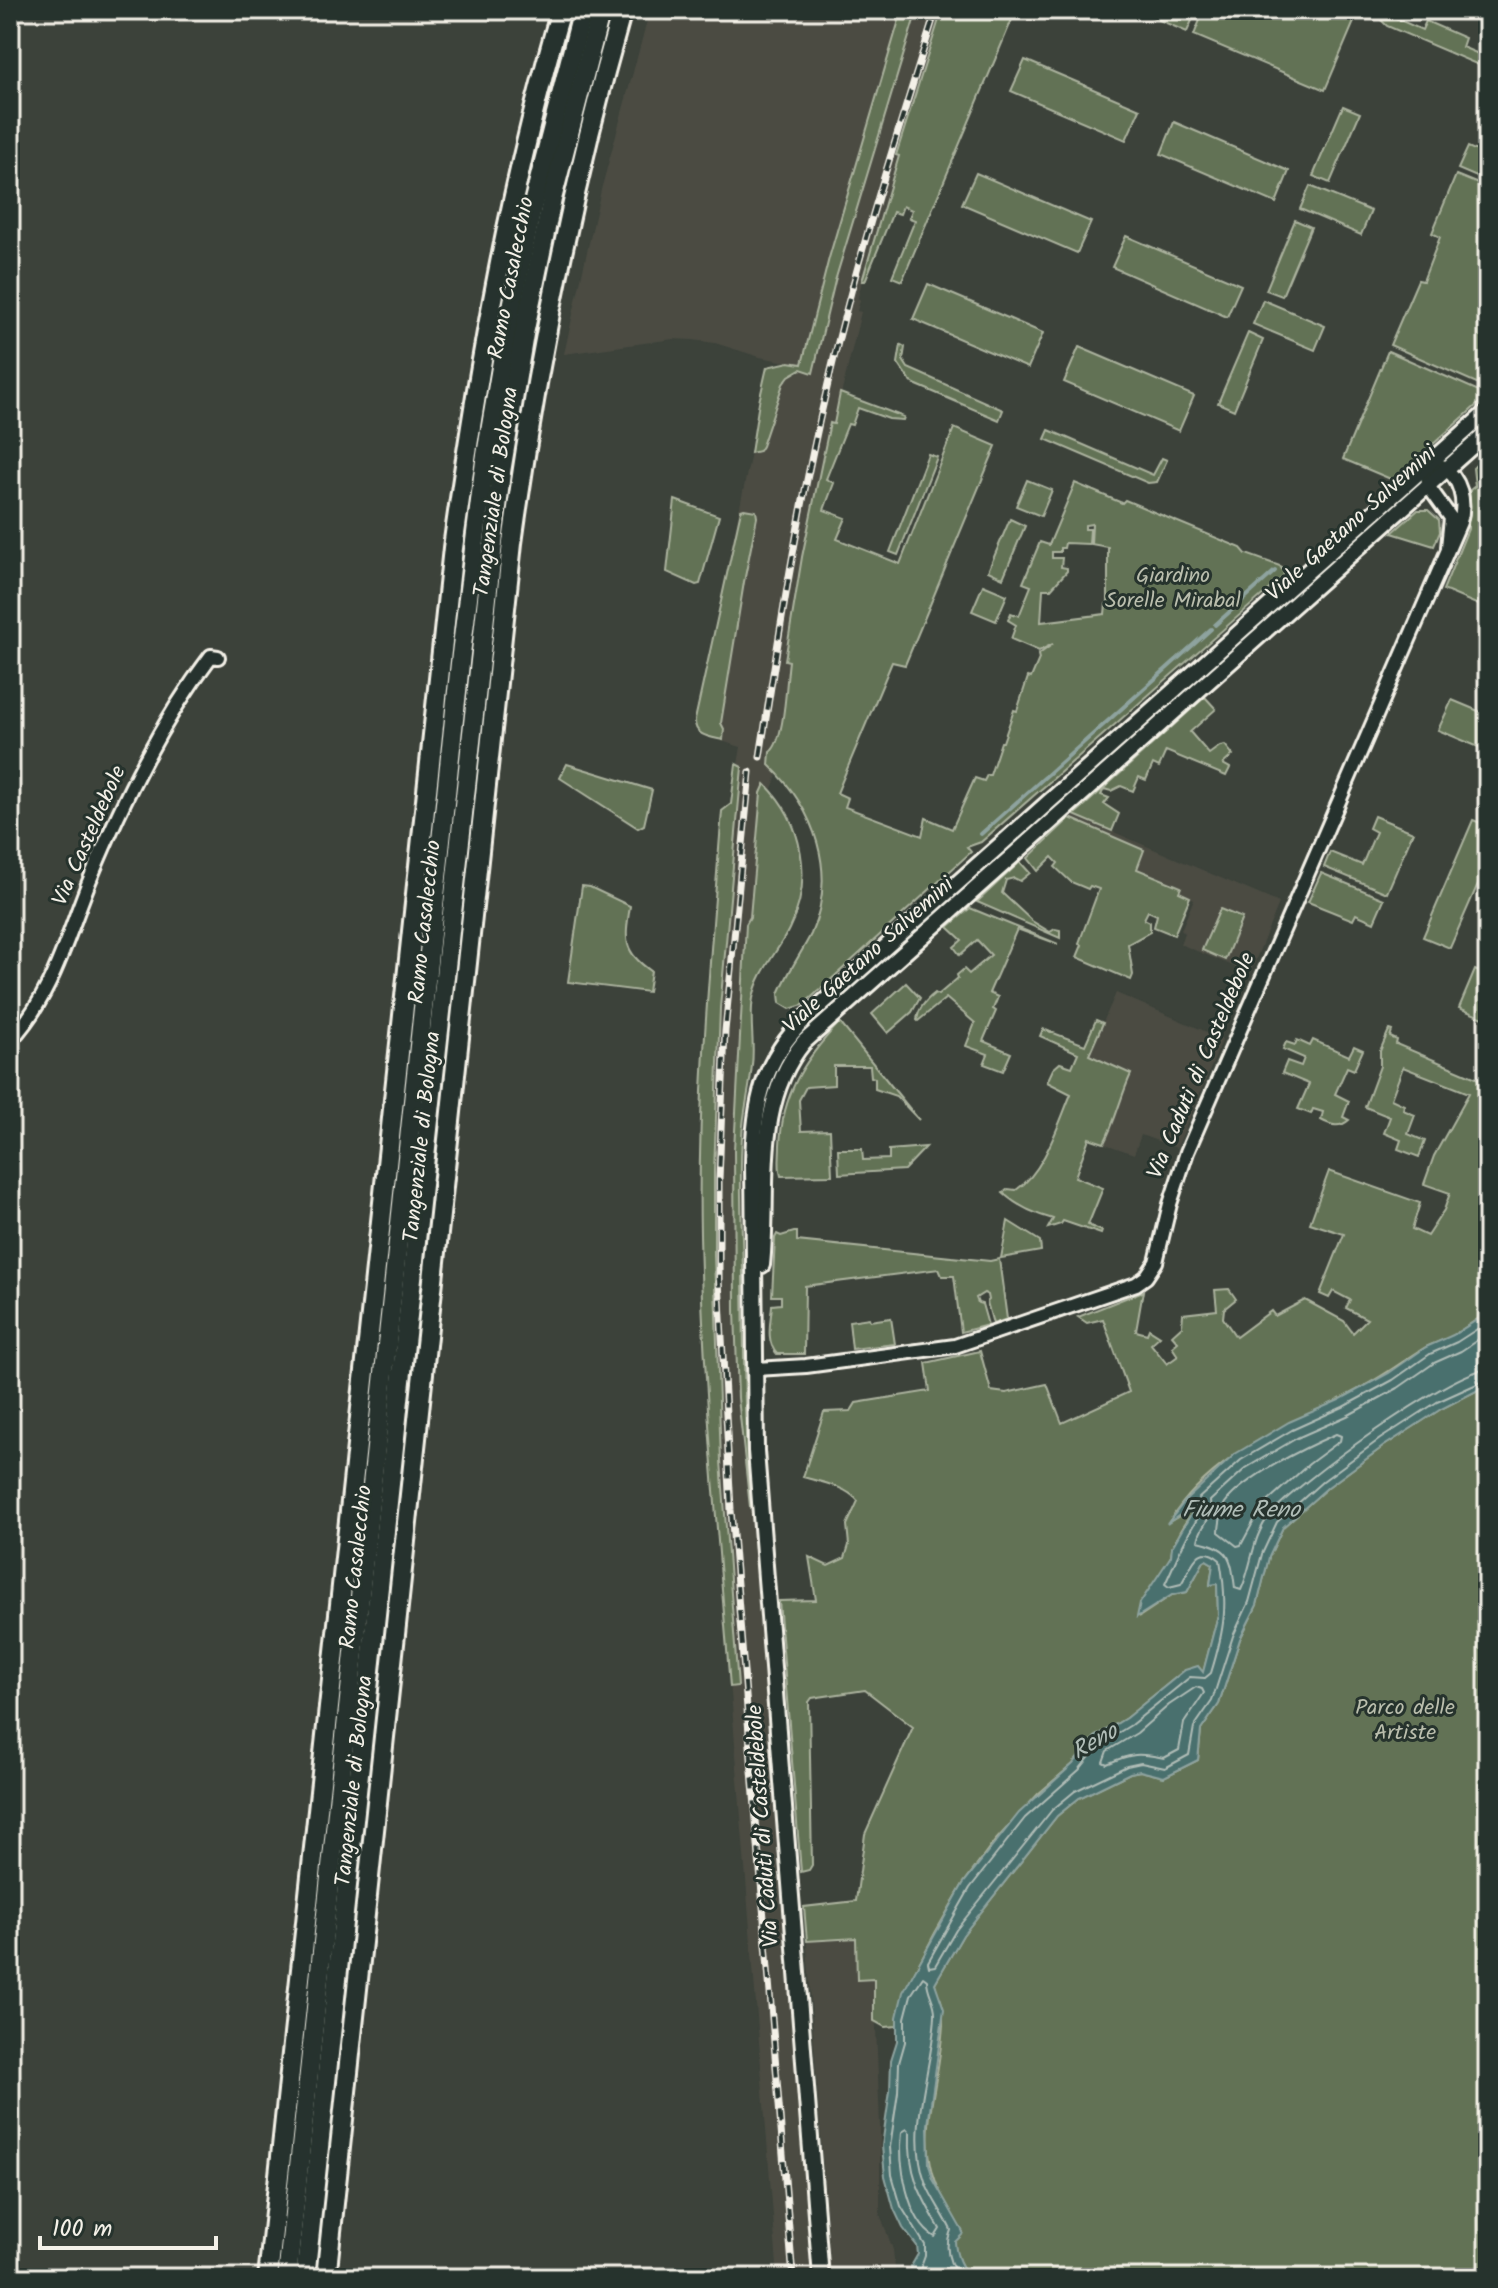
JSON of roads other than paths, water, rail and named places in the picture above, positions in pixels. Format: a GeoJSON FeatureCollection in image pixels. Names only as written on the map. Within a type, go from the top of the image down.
{"type":"FeatureCollection","features":[{"type":"Feature","properties":{"kind":"highway","name":"Tangenziale di Bologna"},"geometry":{"type":"LineString","coordinates":[[268,2278],[453,548],[468,436],[499,268],[561,10]]}},
{"type":"Feature","properties":{"kind":"highway","name":"Ramo Casalecchio"},"geometry":{"type":"LineString","coordinates":[[287,2278],[461,654],[485,461],[532,208],[583,10]]}},
{"type":"Feature","properties":{"kind":"highway","name":"Ramo Casalecchio"},"geometry":{"type":"LineString","coordinates":[[305,2278],[501,472],[524,334],[549,214],[601,10]]}},
{"type":"Feature","properties":{"kind":"highway","name":"Tangenziale di Bologna"},"geometry":{"type":"LineString","coordinates":[[326,2278],[512,543],[529,423],[554,285],[581,165],[622,10]]}},
{"type":"Feature","properties":{"kind":"main road","name":"Viale Gaetano Salvemini"},"geometry":{"type":"LineString","coordinates":[[756,1321],[753,1140],[762,1082],[777,1052],[798,1025],[1488,411]]}},
{"type":"Feature","properties":{"kind":"main road","name":"Viale Gaetano Salvemini"},"geometry":{"type":"LineString","coordinates":[[756,1321],[764,1240],[768,1126],[772,1105],[796,1052],[815,1031],[1488,432]]}},
{"type":"Feature","properties":{"kind":"main road"},"geometry":{"type":"LineString","coordinates":[[941,896],[952,909]]}},
{"type":"Feature","properties":{"kind":"main road","name":"Via Caduti di Casteldebole"},"geometry":{"type":"LineString","coordinates":[[756,1321],[756,1451],[821,2278]]}},
{"type":"Feature","properties":{"kind":"street"},"geometry":{"type":"LineString","coordinates":[[1428,486],[1427,466],[1447,469]]}},
{"type":"Feature","properties":{"kind":"street","name":"Via Caduti di Casteldebole"},"geometry":{"type":"LineString","coordinates":[[756,1369],[806,1366],[955,1346],[1146,1277],[1156,1262],[1187,1152],[1460,522],[1464,505],[1461,491],[1447,469]]}},
{"type":"Feature","properties":{"kind":"street","name":"Via Caduti di Casteldebole"},"geometry":{"type":"LineString","coordinates":[[1428,486],[1451,518],[1448,547]]}},
{"type":"Feature","properties":{"kind":"street","name":"Via Casteldebole"},"geometry":{"type":"LineString","coordinates":[[10,1041],[32,1015],[48,988],[113,825],[154,745],[197,675],[211,656],[218,657]]}},
{"type":"Feature","properties":{"kind":"water","name":"Fiume Reno"},"geometry":{"type":"Polygon","coordinates":[[[1488,1313],[1488,1385],[1441,1409],[1384,1446],[1328,1487],[1283,1527],[1269,1557],[1257,1605],[1240,1639],[1219,1704],[1201,1730],[1198,1760],[1164,1777],[1140,1771],[1130,1773],[1079,1798],[1057,1816],[963,1935],[935,1983],[944,2009],[928,2125],[929,2164],[933,2179],[963,2232],[955,2242],[960,2261],[970,2278],[909,2278],[910,2268],[918,2254],[917,2246],[894,2209],[885,2176],[882,2146],[891,2060],[897,2041],[897,2017],[903,1992],[963,1884],[1019,1813],[1073,1764],[1095,1737],[1126,1718],[1185,1670],[1198,1666],[1203,1672],[1218,1615],[1217,1584],[1210,1585],[1213,1564],[1204,1561],[1187,1592],[1172,1595],[1137,1617],[1140,1603],[1171,1556],[1172,1547],[1194,1509],[1167,1524],[1185,1501],[1235,1454],[1289,1422],[1389,1373],[1426,1347],[1453,1335],[1488,1313]]]}},
{"type":"Feature","properties":{"kind":"waterway"},"geometry":{"type":"LineString","coordinates":[[1487,454],[1488,458]]}},
{"type":"Feature","properties":{"kind":"waterway"},"geometry":{"type":"LineString","coordinates":[[1215,625],[1275,571]]}},
{"type":"Feature","properties":{"kind":"waterway"},"geometry":{"type":"LineString","coordinates":[[981,834],[1211,629]]}},
{"type":"Feature","properties":{"kind":"railway"},"geometry":{"type":"LineString","coordinates":[[760,757],[798,526],[838,340],[936,10]]}},
{"type":"Feature","properties":{"kind":"railway"},"geometry":{"type":"LineString","coordinates":[[750,772],[725,1031],[719,1179],[719,1280],[731,1510],[793,2278]]}},
{"type":"Feature","properties":{"kind":"park label","name":"Giardino Sorelle Mirabal"},"geometry":{"type":"Point","coordinates":[1173,588]}},
{"type":"Feature","properties":{"kind":"park label","name":"Parco delle Artiste"},"geometry":{"type":"Point","coordinates":[1405,1720]}},
{"type":"Feature","properties":{"kind":"water label","name":"Reno"},"geometry":{"type":"Point","coordinates":[1095,1742]}}]}
